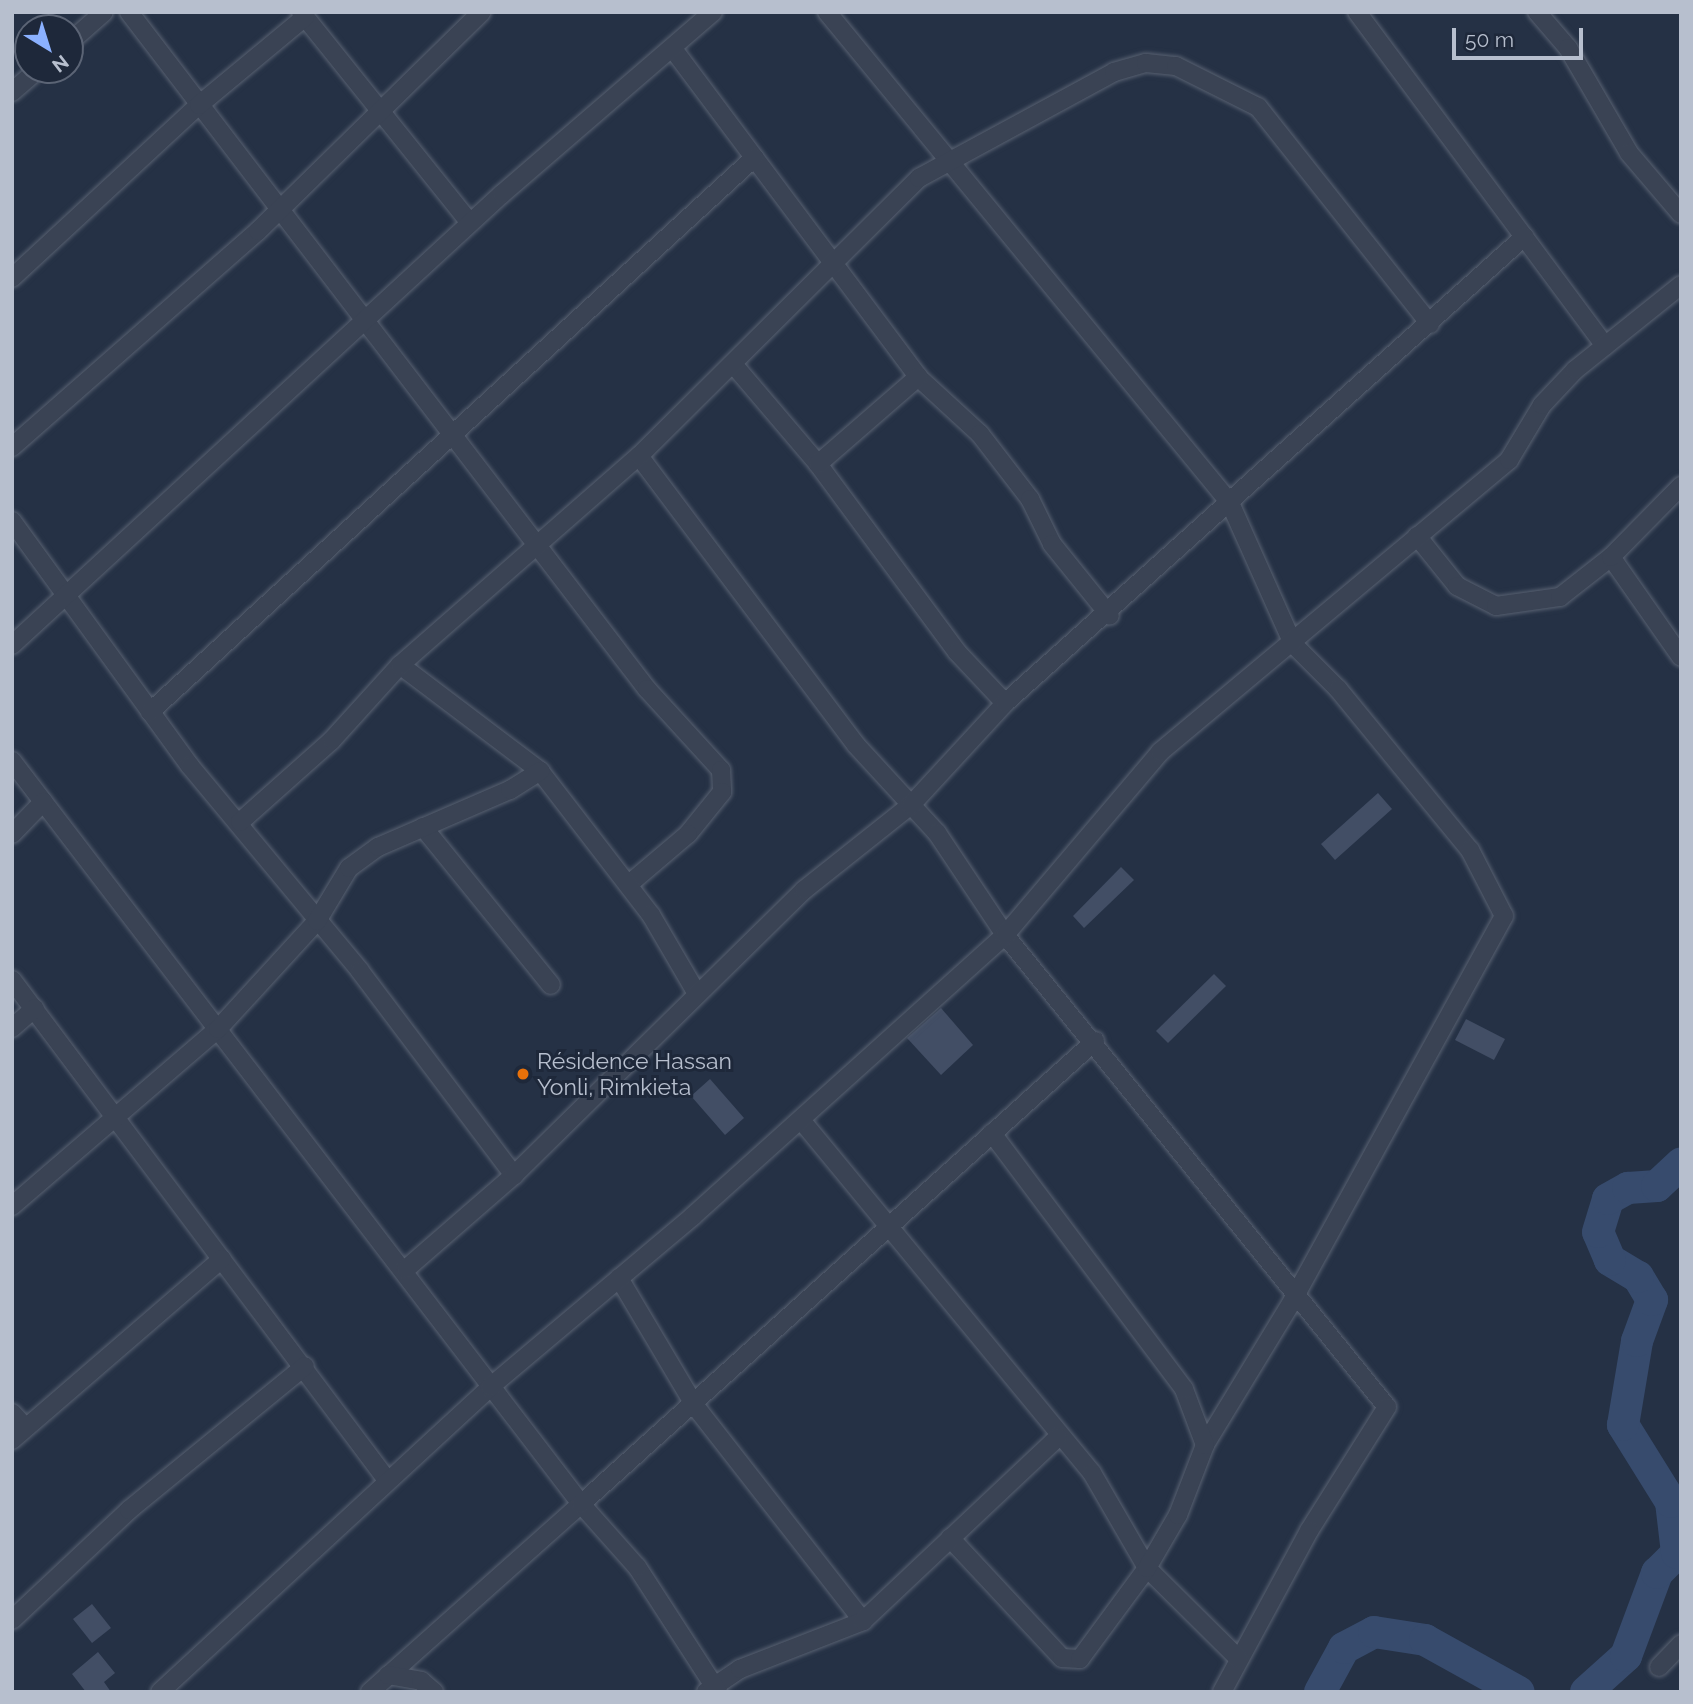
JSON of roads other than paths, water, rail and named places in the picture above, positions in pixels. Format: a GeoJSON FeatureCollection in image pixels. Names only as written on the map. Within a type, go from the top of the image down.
{"type":"FeatureCollection","features":[{"type":"Feature","properties":{"kind":"street"},"geometry":{"type":"LineString","coordinates":[[84,30],[104,12]]}},
{"type":"Feature","properties":{"kind":"street"},"geometry":{"type":"LineString","coordinates":[[129,12],[455,433],[536,544],[726,782],[688,834],[629,884]]}},
{"type":"Feature","properties":{"kind":"street"},"geometry":{"type":"LineString","coordinates":[[12,645],[470,223],[713,12]]}},
{"type":"Feature","properties":{"kind":"street"},"geometry":{"type":"LineString","coordinates":[[827,12],[946,161],[1230,503],[1293,644],[1338,689],[1469,850],[1504,916],[1293,1300],[1205,1445],[1191,1486],[1147,1568],[1080,1659],[1070,1661],[950,1538]]}},
{"type":"Feature","properties":{"kind":"street"},"geometry":{"type":"LineString","coordinates":[[1357,12],[1605,346]]}},
{"type":"Feature","properties":{"kind":"street"},"geometry":{"type":"LineString","coordinates":[[1537,12],[1568,48],[1629,153],[1681,214]]}},
{"type":"Feature","properties":{"kind":"street"},"geometry":{"type":"LineString","coordinates":[[12,447],[280,209],[481,13]]}},
{"type":"Feature","properties":{"kind":"street"},"geometry":{"type":"LineString","coordinates":[[12,278],[199,104],[303,15],[377,113],[470,223]]}},
{"type":"Feature","properties":{"kind":"street"},"geometry":{"type":"LineString","coordinates":[[673,48],[835,262],[918,377],[980,435],[1030,499],[1052,544],[1110,615]]}},
{"type":"Feature","properties":{"kind":"street"},"geometry":{"type":"LineString","coordinates":[[240,822],[332,740],[400,665],[639,456],[835,262],[874,218],[946,161],[1114,72],[1146,63],[1176,66],[1258,107],[1430,324]]}},
{"type":"Feature","properties":{"kind":"street"},"geometry":{"type":"LineString","coordinates":[[150,712],[754,158]]}},
{"type":"Feature","properties":{"kind":"street"},"geometry":{"type":"LineString","coordinates":[[406,1269],[514,1175],[696,992],[804,890],[911,805],[1005,703],[1110,615],[1524,237]]}},
{"type":"Feature","properties":{"kind":"street"},"geometry":{"type":"LineString","coordinates":[[160,1692],[490,1387],[801,1120],[1005,935],[1160,752],[1293,644],[1509,460],[1542,405],[1605,346],[1681,285]]}},
{"type":"Feature","properties":{"kind":"street"},"geometry":{"type":"LineString","coordinates":[[733,364],[818,464],[957,652],[1005,703]]}},
{"type":"Feature","properties":{"kind":"street"},"geometry":{"type":"LineString","coordinates":[[818,464],[918,377]]}},
{"type":"Feature","properties":{"kind":"street"},"geometry":{"type":"LineString","coordinates":[[639,456],[856,745],[911,805],[1005,935],[1095,1041],[1293,1300],[1387,1407],[1222,1692]]}},
{"type":"Feature","properties":{"kind":"street"},"geometry":{"type":"LineString","coordinates":[[1417,536],[1457,586],[1496,606],[1560,597],[1611,557],[1681,486]]}},
{"type":"Feature","properties":{"kind":"street"},"geometry":{"type":"LineString","coordinates":[[12,521],[64,598],[150,712],[240,822],[514,1175]]}},
{"type":"Feature","properties":{"kind":"street"},"geometry":{"type":"LineString","coordinates":[[1611,557],[1681,657]]}},
{"type":"Feature","properties":{"kind":"street"},"geometry":{"type":"LineString","coordinates":[[400,665],[540,771],[629,884],[696,992]]}},
{"type":"Feature","properties":{"kind":"street"},"geometry":{"type":"LineString","coordinates":[[12,761],[406,1269],[490,1387],[581,1504],[637,1567],[687,1638],[712,1689],[863,1620],[1058,1437]]}},
{"type":"Feature","properties":{"kind":"street"},"geometry":{"type":"LineString","coordinates":[[12,1206],[218,1029],[317,921],[349,868],[423,827],[510,790],[540,771]]}},
{"type":"Feature","properties":{"kind":"street"},"geometry":{"type":"LineString","coordinates":[[12,834],[43,802]]}},
{"type":"Feature","properties":{"kind":"street"},"geometry":{"type":"LineString","coordinates":[[423,827],[551,985]]}},
{"type":"Feature","properties":{"kind":"street"},"geometry":{"type":"LineString","coordinates":[[12,980],[305,1366],[387,1480]]}},
{"type":"Feature","properties":{"kind":"street"},"geometry":{"type":"LineString","coordinates":[[12,1028],[35,1008]]}},
{"type":"Feature","properties":{"kind":"street"},"geometry":{"type":"LineString","coordinates":[[370,1692],[695,1406],[887,1225],[1095,1041]]}},
{"type":"Feature","properties":{"kind":"street"},"geometry":{"type":"LineString","coordinates":[[801,1120],[867,1193],[887,1225],[1058,1437],[1091,1473],[1147,1568],[1239,1659]]}},
{"type":"Feature","properties":{"kind":"street"},"geometry":{"type":"LineString","coordinates":[[992,1133],[1184,1390],[1205,1445]]}},
{"type":"Feature","properties":{"kind":"street"},"geometry":{"type":"LineString","coordinates":[[12,1440],[222,1259]]}},
{"type":"Feature","properties":{"kind":"street"},"geometry":{"type":"LineString","coordinates":[[619,1278],[695,1406],[863,1620]]}},
{"type":"Feature","properties":{"kind":"street"},"geometry":{"type":"LineString","coordinates":[[12,1619],[123,1516],[305,1366]]}},
{"type":"Feature","properties":{"kind":"street"},"geometry":{"type":"LineString","coordinates":[[12,1413],[25,1427]]}},
{"type":"Feature","properties":{"kind":"street"},"geometry":{"type":"LineString","coordinates":[[1659,1667],[1681,1644]]}},
{"type":"Feature","properties":{"kind":"street"},"geometry":{"type":"LineString","coordinates":[[388,1675],[421,1681],[434,1692]]}},
{"type":"Feature","properties":{"kind":"waterway"},"geometry":{"type":"LineString","coordinates":[[1586,1692],[1626,1656],[1657,1573],[1677,1553],[1671,1502],[1623,1425],[1637,1341],[1652,1300],[1638,1277],[1610,1260],[1598,1232],[1608,1199],[1628,1188],[1657,1186],[1681,1164]]}},
{"type":"Feature","properties":{"kind":"waterway"},"geometry":{"type":"LineString","coordinates":[[1320,1692],[1344,1648],[1374,1632],[1425,1640],[1519,1692]]}},
{"type":"Feature","properties":{"kind":"place","name":"Résidence Hassan Yonli, Rimkieta"},"geometry":{"type":"Point","coordinates":[523,1074]}}]}
